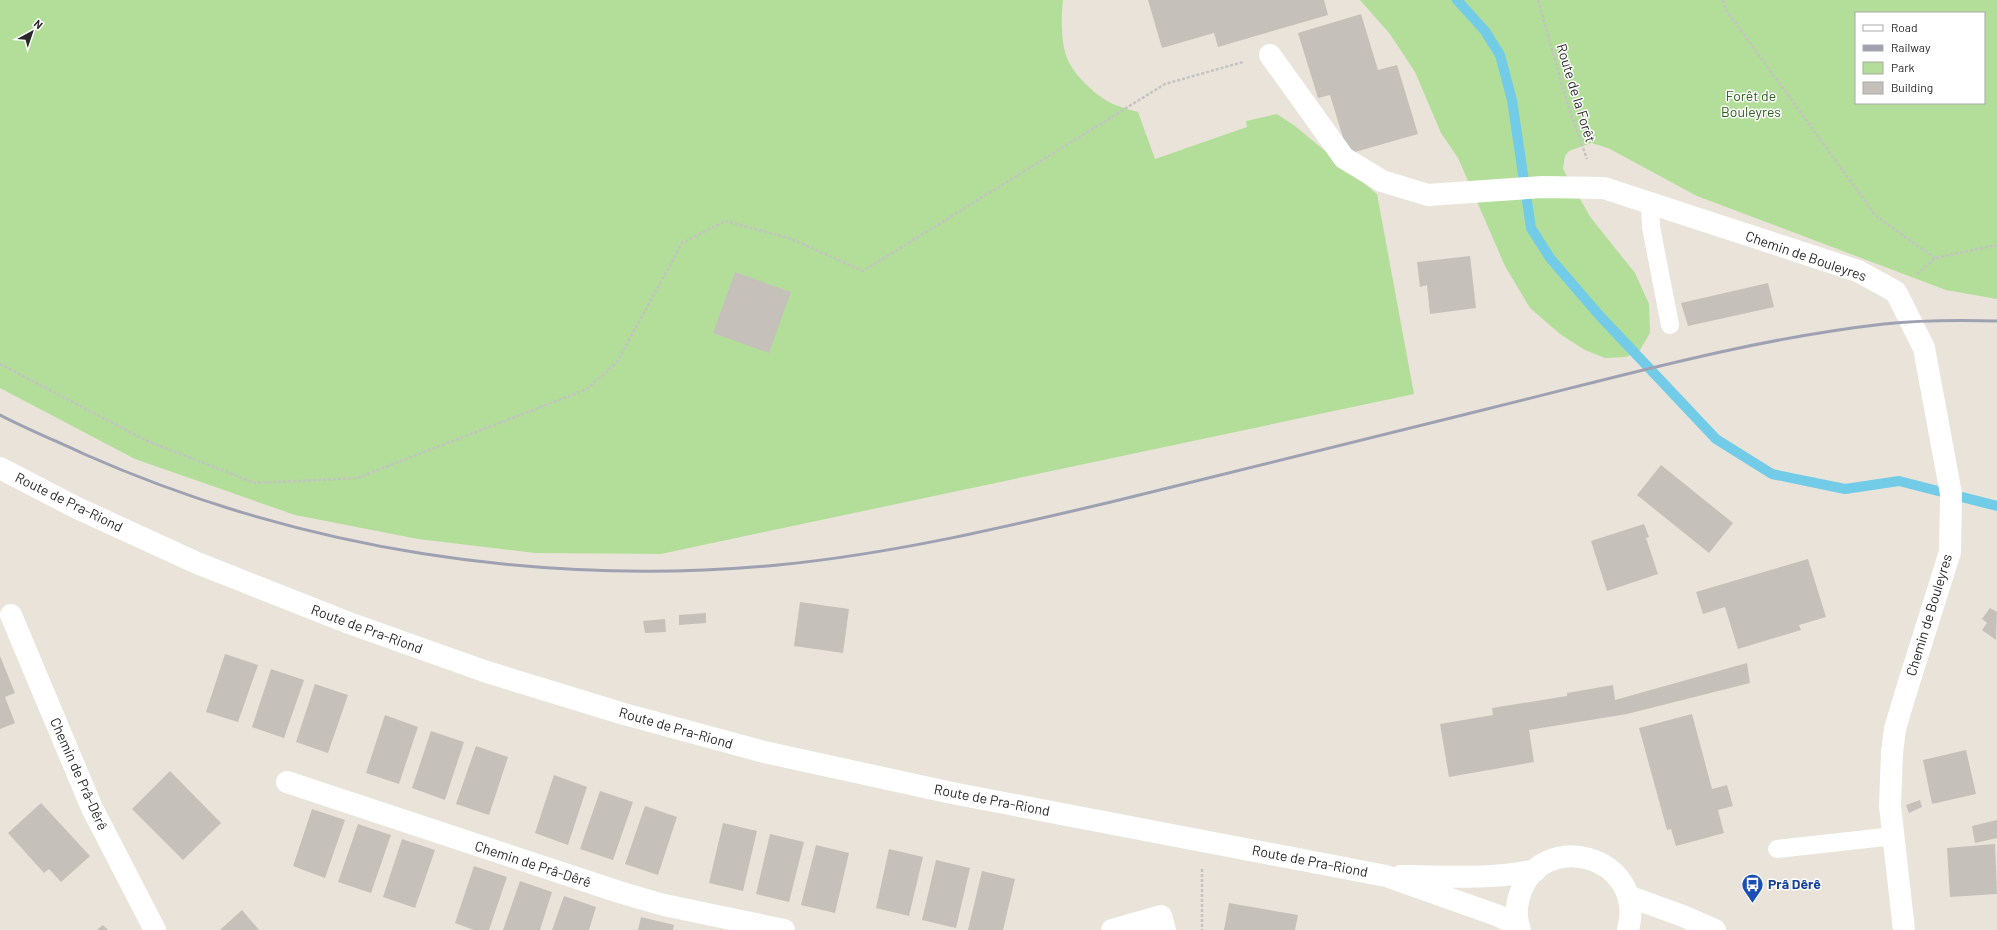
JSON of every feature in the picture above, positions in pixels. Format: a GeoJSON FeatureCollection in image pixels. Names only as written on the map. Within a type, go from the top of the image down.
{"type":"FeatureCollection","features":[{"type":"Feature","properties":{"kind":"street","name":"Chemin de Bouleyres"},"geometry":{"type":"LineString","coordinates":[[1270,55],[1344,158],[1382,181],[1428,195],[1542,187],[1604,188],[1858,271],[1896,292],[1924,348],[1951,494],[1950,552],[1895,729],[1890,774],[1890,806],[1904,930]]}},
{"type":"Feature","properties":{"kind":"street","name":"Route de Pra-Riond"},"geometry":{"type":"LineString","coordinates":[[0,468],[77,508],[197,563],[341,620],[487,672],[624,714],[764,752],[937,789],[1386,876],[1499,916],[1519,928]]}},
{"type":"Feature","properties":{"kind":"street","name":"Chemin de Prâ-Dêrê"},"geometry":{"type":"LineString","coordinates":[[11,615],[92,808],[155,930]]}},
{"type":"Feature","properties":{"kind":"street","name":"Chemin de Prâ-Dêrê"},"geometry":{"type":"LineString","coordinates":[[287,782],[619,892],[664,905],[784,930]]}},
{"type":"Feature","properties":{"kind":"street","name":"Route de Pra-Riond"},"geometry":{"type":"LineString","coordinates":[[1519,928],[1517,910],[1520,892],[1529,877],[1536,870],[1560,857],[1587,857],[1604,864],[1621,882],[1628,896],[1631,913],[1628,930]]}},
{"type":"Feature","properties":{"kind":"street","name":"Route de Pra-Riond"},"geometry":{"type":"LineString","coordinates":[[1386,876],[1491,877],[1509,876],[1536,870]]}},
{"type":"Feature","properties":{"kind":"street"},"geometry":{"type":"LineString","coordinates":[[1628,896],[1715,930]]}},
{"type":"Feature","properties":{"kind":"street"},"geometry":{"type":"LineString","coordinates":[[1112,930],[1161,916],[1165,930]]}},
{"type":"Feature","properties":{"kind":"lane"},"geometry":{"type":"LineString","coordinates":[[1650,203],[1651,227],[1670,325]]}},
{"type":"Feature","properties":{"kind":"lane"},"geometry":{"type":"LineString","coordinates":[[1777,849],[1894,836]]}},
{"type":"Feature","properties":{"kind":"path","name":"Route de la Forêt"},"geometry":{"type":"LineString","coordinates":[[1538,0],[1571,116],[1589,164],[1604,188]]}},
{"type":"Feature","properties":{"kind":"path"},"geometry":{"type":"LineString","coordinates":[[1723,0],[1726,10],[1876,216],[1935,258]]}},
{"type":"Feature","properties":{"kind":"path"},"geometry":{"type":"LineString","coordinates":[[0,364],[147,440],[255,483],[357,478],[588,389],[617,362],[682,243],[725,221],[788,238],[863,271],[1165,84],[1270,55]]}},
{"type":"Feature","properties":{"kind":"path"},"geometry":{"type":"LineString","coordinates":[[1896,292],[1935,258],[1997,245]]}},
{"type":"Feature","properties":{"kind":"path"},"geometry":{"type":"LineString","coordinates":[[1202,862],[1202,930]]}},
{"type":"Feature","properties":{"kind":"green space"},"geometry":{"type":"Polygon","coordinates":[[[0,0],[1063,0],[1062,22],[1065,52],[1074,71],[1091,89],[1109,102],[1138,112],[1155,159],[1247,127],[1246,121],[1277,114],[1295,126],[1377,194],[1414,394],[661,554],[535,553],[418,539],[295,515],[135,459],[0,388],[0,0]]]}},
{"type":"Feature","properties":{"kind":"green space","name":"Forêt de Bouleyres"},"geometry":{"type":"Polygon","coordinates":[[[1360,0],[1997,0],[1997,299],[1946,290],[1697,196],[1608,148],[1591,143],[1569,151],[1565,156],[1563,169],[1591,218],[1635,273],[1649,304],[1650,333],[1640,350],[1626,357],[1605,358],[1585,350],[1560,334],[1530,308],[1505,266],[1458,158],[1441,133],[1415,72],[1390,34],[1360,0]]]}},
{"type":"Feature","properties":{"kind":"building"},"geometry":{"type":"Polygon","coordinates":[[[1148,0],[1324,0],[1328,15],[1218,47],[1214,33],[1162,48],[1148,0]]]}},
{"type":"Feature","properties":{"kind":"building"},"geometry":{"type":"Polygon","coordinates":[[[1361,14],[1378,70],[1397,65],[1418,134],[1348,154],[1330,95],[1318,98],[1298,33],[1361,14]]]}},
{"type":"Feature","properties":{"kind":"building"},"geometry":{"type":"Polygon","coordinates":[[[1470,256],[1476,308],[1430,314],[1427,285],[1420,287],[1417,262],[1470,256]]]}},
{"type":"Feature","properties":{"kind":"building"},"geometry":{"type":"Polygon","coordinates":[[[735,272],[791,292],[769,353],[713,333],[735,272]]]}},
{"type":"Feature","properties":{"kind":"building"},"geometry":{"type":"Polygon","coordinates":[[[1768,283],[1774,307],[1688,326],[1681,303],[1768,283]]]}},
{"type":"Feature","properties":{"kind":"building"},"geometry":{"type":"Polygon","coordinates":[[[1661,465],[1733,523],[1709,553],[1637,495],[1661,465]]]}},
{"type":"Feature","properties":{"kind":"building"},"geometry":{"type":"Polygon","coordinates":[[[1644,524],[1649,537],[1646,538],[1658,574],[1607,591],[1591,541],[1644,524]]]}},
{"type":"Feature","properties":{"kind":"building"},"geometry":{"type":"Polygon","coordinates":[[[1808,559],[1826,617],[1799,625],[1801,630],[1738,649],[1725,607],[1703,614],[1696,592],[1808,559]]]}},
{"type":"Feature","properties":{"kind":"building"},"geometry":{"type":"Polygon","coordinates":[[[800,602],[849,609],[843,653],[794,646],[800,602]]]}},
{"type":"Feature","properties":{"kind":"building"},"geometry":{"type":"Polygon","coordinates":[[[1990,608],[1997,612],[1996,640],[1982,630],[1987,623],[1982,619],[1990,608]]]}},
{"type":"Feature","properties":{"kind":"building"},"geometry":{"type":"Polygon","coordinates":[[[706,613],[706,623],[679,625],[679,615],[706,613]]]}},
{"type":"Feature","properties":{"kind":"building"},"geometry":{"type":"Polygon","coordinates":[[[665,619],[666,632],[645,633],[643,621],[665,619]]]}},
{"type":"Feature","properties":{"kind":"building"},"geometry":{"type":"Polygon","coordinates":[[[225,654],[258,665],[238,722],[206,712],[225,654]]]}},
{"type":"Feature","properties":{"kind":"building"},"geometry":{"type":"Polygon","coordinates":[[[0,656],[15,693],[5,697],[15,723],[0,729],[0,656]]]}},
{"type":"Feature","properties":{"kind":"building"},"geometry":{"type":"Polygon","coordinates":[[[1747,663],[1750,683],[1627,714],[1529,730],[1534,762],[1449,777],[1440,724],[1493,715],[1492,708],[1567,696],[1567,693],[1613,685],[1615,700],[1747,663]]]}},
{"type":"Feature","properties":{"kind":"building"},"geometry":{"type":"Polygon","coordinates":[[[271,669],[304,680],[284,738],[252,727],[271,669]]]}},
{"type":"Feature","properties":{"kind":"building"},"geometry":{"type":"Polygon","coordinates":[[[315,684],[348,695],[328,753],[296,742],[315,684]]]}},
{"type":"Feature","properties":{"kind":"building"},"geometry":{"type":"Polygon","coordinates":[[[1692,714],[1712,789],[1727,785],[1733,806],[1718,810],[1724,833],[1676,846],[1671,829],[1667,830],[1639,728],[1692,714]]]}},
{"type":"Feature","properties":{"kind":"building"},"geometry":{"type":"Polygon","coordinates":[[[385,715],[418,727],[399,784],[366,773],[385,715]]]}},
{"type":"Feature","properties":{"kind":"building"},"geometry":{"type":"Polygon","coordinates":[[[431,731],[464,742],[445,800],[412,788],[431,731]]]}},
{"type":"Feature","properties":{"kind":"building"},"geometry":{"type":"Polygon","coordinates":[[[476,746],[508,757],[489,815],[456,804],[476,746]]]}},
{"type":"Feature","properties":{"kind":"building"},"geometry":{"type":"Polygon","coordinates":[[[1966,750],[1976,794],[1932,804],[1923,760],[1966,750]]]}},
{"type":"Feature","properties":{"kind":"building"},"geometry":{"type":"Polygon","coordinates":[[[170,771],[221,823],[183,860],[132,809],[170,771]]]}},
{"type":"Feature","properties":{"kind":"building"},"geometry":{"type":"Polygon","coordinates":[[[554,775],[587,787],[568,845],[535,833],[554,775]]]}},
{"type":"Feature","properties":{"kind":"building"},"geometry":{"type":"Polygon","coordinates":[[[600,791],[633,802],[613,860],[580,849],[600,791]]]}},
{"type":"Feature","properties":{"kind":"building"},"geometry":{"type":"Polygon","coordinates":[[[1920,800],[1922,807],[1909,813],[1906,805],[1920,800]]]}},
{"type":"Feature","properties":{"kind":"building"},"geometry":{"type":"Polygon","coordinates":[[[41,803],[90,856],[61,882],[49,869],[44,873],[8,833],[41,803]]]}},
{"type":"Feature","properties":{"kind":"building"},"geometry":{"type":"Polygon","coordinates":[[[645,806],[677,817],[658,875],[625,864],[645,806]]]}},
{"type":"Feature","properties":{"kind":"building"},"geometry":{"type":"Polygon","coordinates":[[[312,809],[345,820],[325,878],[293,866],[312,809]]]}},
{"type":"Feature","properties":{"kind":"building"},"geometry":{"type":"Polygon","coordinates":[[[1997,820],[1997,838],[1975,843],[1972,826],[1997,820]]]}},
{"type":"Feature","properties":{"kind":"building"},"geometry":{"type":"Polygon","coordinates":[[[723,823],[757,831],[743,891],[709,883],[723,823]]]}},
{"type":"Feature","properties":{"kind":"building"},"geometry":{"type":"Polygon","coordinates":[[[358,824],[391,835],[371,893],[338,882],[358,824]]]}},
{"type":"Feature","properties":{"kind":"building"},"geometry":{"type":"Polygon","coordinates":[[[770,834],[804,842],[789,902],[756,894],[770,834]]]}},
{"type":"Feature","properties":{"kind":"building"},"geometry":{"type":"Polygon","coordinates":[[[402,839],[435,850],[415,908],[383,897],[402,839]]]}},
{"type":"Feature","properties":{"kind":"building"},"geometry":{"type":"Polygon","coordinates":[[[1995,844],[1997,894],[1950,897],[1947,848],[1995,844]]]}},
{"type":"Feature","properties":{"kind":"building"},"geometry":{"type":"Polygon","coordinates":[[[816,845],[849,853],[835,913],[801,905],[816,845]]]}},
{"type":"Feature","properties":{"kind":"building"},"geometry":{"type":"Polygon","coordinates":[[[889,849],[923,857],[909,916],[876,908],[889,849]]]}},
{"type":"Feature","properties":{"kind":"building"},"geometry":{"type":"Polygon","coordinates":[[[936,860],[970,868],[956,928],[922,920],[936,860]]]}},
{"type":"Feature","properties":{"kind":"building"},"geometry":{"type":"Polygon","coordinates":[[[474,866],[507,877],[489,930],[474,930],[455,923],[474,866]]]}},
{"type":"Feature","properties":{"kind":"building"},"geometry":{"type":"Polygon","coordinates":[[[982,871],[1015,879],[1003,930],[968,930],[982,871]]]}},
{"type":"Feature","properties":{"kind":"building"},"geometry":{"type":"Polygon","coordinates":[[[520,881],[552,892],[540,930],[503,930],[520,881]]]}},
{"type":"Feature","properties":{"kind":"building"},"geometry":{"type":"Polygon","coordinates":[[[564,896],[596,907],[589,930],[552,930],[564,896]]]}},
{"type":"Feature","properties":{"kind":"building"},"geometry":{"type":"Polygon","coordinates":[[[1229,903],[1298,915],[1295,930],[1224,930],[1229,903]]]}},
{"type":"Feature","properties":{"kind":"building"},"geometry":{"type":"Polygon","coordinates":[[[242,910],[259,930],[220,930],[242,910]]]}},
{"type":"Feature","properties":{"kind":"building"},"geometry":{"type":"Polygon","coordinates":[[[641,917],[674,925],[673,930],[638,930],[641,917]]]}},
{"type":"Feature","properties":{"kind":"building"},"geometry":{"type":"Polygon","coordinates":[[[103,925],[108,930],[97,930],[103,925]]]}},
{"type":"Feature","properties":{"kind":"waterway"},"geometry":{"type":"LineString","coordinates":[[1457,0],[1485,31],[1500,55],[1512,100],[1531,228],[1550,258],[1599,315],[1716,439],[1772,474],[1845,489],[1899,481],[1997,506]]}},
{"type":"Feature","properties":{"kind":"railway"},"geometry":{"type":"LineString","coordinates":[[0,415],[84,454],[166,487],[251,515],[336,537],[424,554],[511,565],[600,570],[689,570],[778,565],[820,560],[946,539],[1111,502],[1637,371],[1785,339],[1884,324],[1969,320],[1997,321]]}},
{"type":"Feature","properties":{"kind":"place","name":"Prâ Dêrê"},"geometry":{"type":"Point","coordinates":[1752,904]}}]}
